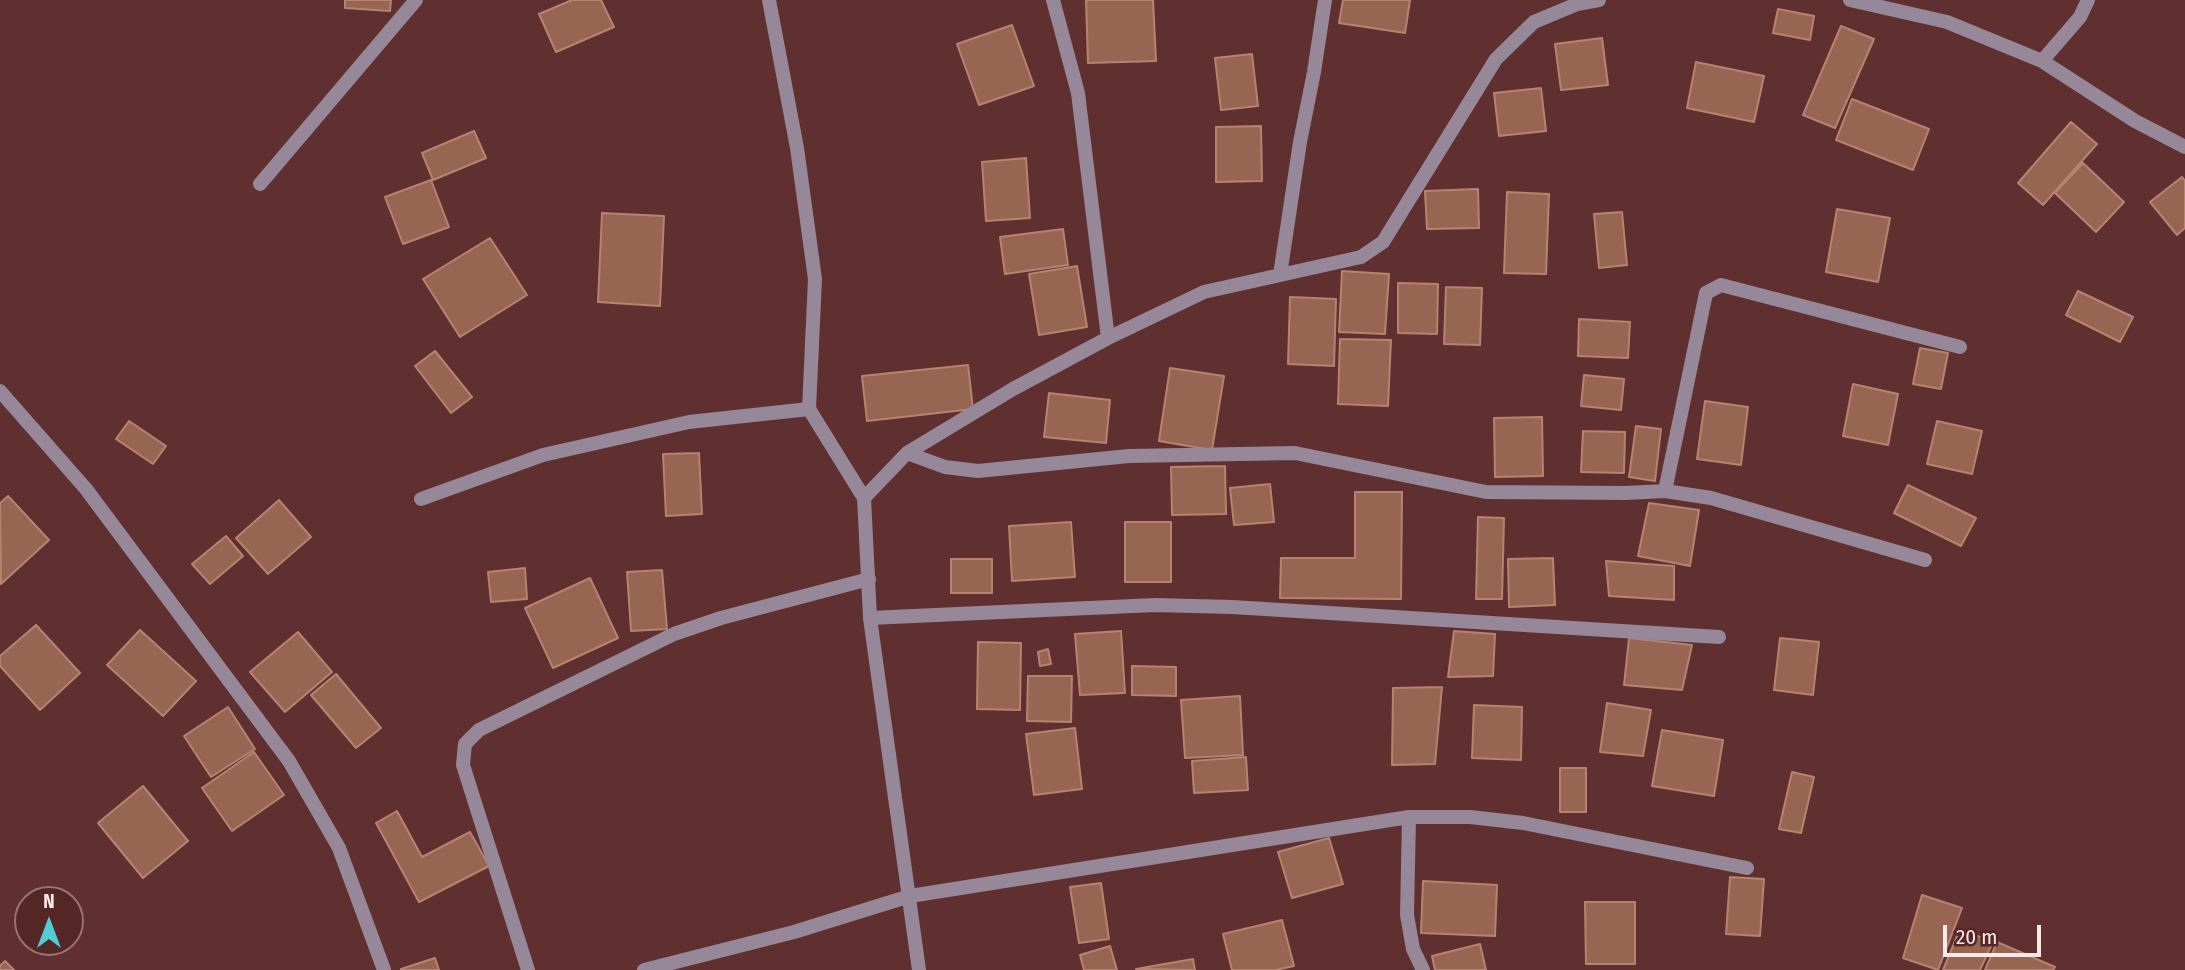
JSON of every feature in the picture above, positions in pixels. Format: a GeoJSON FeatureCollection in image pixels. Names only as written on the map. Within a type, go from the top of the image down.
{"type":"FeatureCollection","features":[{"type":"Feature","properties":{"kind":"street"},"geometry":{"type":"LineString","coordinates":[[260,184],[416,0]]}},
{"type":"Feature","properties":{"kind":"street"},"geometry":{"type":"LineString","coordinates":[[769,0],[797,148],[815,279],[809,409],[864,498],[870,618],[919,970]]}},
{"type":"Feature","properties":{"kind":"street"},"geometry":{"type":"LineString","coordinates":[[1053,0],[1078,93],[1108,338]]}},
{"type":"Feature","properties":{"kind":"street"},"geometry":{"type":"LineString","coordinates":[[1280,275],[1325,0]]}},
{"type":"Feature","properties":{"kind":"street"},"geometry":{"type":"LineString","coordinates":[[864,498],[907,453],[1013,389],[1108,338],[1204,292],[1361,257],[1383,242],[1496,59],[1534,23],[1578,2],[1599,0]]}},
{"type":"Feature","properties":{"kind":"street"},"geometry":{"type":"LineString","coordinates":[[1850,0],[1947,23],[2042,61],[2135,121],[2185,147]]}},
{"type":"Feature","properties":{"kind":"street"},"geometry":{"type":"LineString","coordinates":[[2042,61],[2080,17],[2088,0]]}},
{"type":"Feature","properties":{"kind":"street"},"geometry":{"type":"LineString","coordinates":[[1665,491],[1706,293],[1721,285],[1960,347]]}},
{"type":"Feature","properties":{"kind":"street"},"geometry":{"type":"LineString","coordinates":[[0,391],[86,489],[289,761],[339,848],[384,970]]}},
{"type":"Feature","properties":{"kind":"street"},"geometry":{"type":"LineString","coordinates":[[421,499],[542,455],[690,422],[809,409]]}},
{"type":"Feature","properties":{"kind":"street"},"geometry":{"type":"LineString","coordinates":[[907,453],[945,467],[978,471],[1129,456],[1295,453],[1486,492],[1626,494],[1665,491],[1711,498],[1925,560]]}},
{"type":"Feature","properties":{"kind":"street"},"geometry":{"type":"LineString","coordinates":[[528,970],[463,765],[465,744],[479,730],[674,634],[721,618],[869,579]]}},
{"type":"Feature","properties":{"kind":"street"},"geometry":{"type":"LineString","coordinates":[[870,618],[1155,605],[1232,607],[1719,637]]}},
{"type":"Feature","properties":{"kind":"street"},"geometry":{"type":"LineString","coordinates":[[1409,817],[1408,915],[1413,949],[1423,970]]}},
{"type":"Feature","properties":{"kind":"street"},"geometry":{"type":"LineString","coordinates":[[643,970],[794,932],[910,896],[1409,817],[1470,817],[1523,822],[1747,868]]}},
{"type":"Feature","properties":{"kind":"building"},"geometry":{"type":"Polygon","coordinates":[[[345,0],[391,0],[390,11],[345,8],[345,0]]]}},
{"type":"Feature","properties":{"kind":"building"},"geometry":{"type":"Polygon","coordinates":[[[572,0],[601,0],[614,27],[556,52],[539,14],[572,0]]]}},
{"type":"Feature","properties":{"kind":"building"},"geometry":{"type":"Polygon","coordinates":[[[1086,0],[1153,0],[1156,61],[1088,63],[1086,0]]]}},
{"type":"Feature","properties":{"kind":"building"},"geometry":{"type":"Polygon","coordinates":[[[1343,0],[1410,0],[1405,33],[1339,23],[1343,0]]]}},
{"type":"Feature","properties":{"kind":"building"},"geometry":{"type":"Polygon","coordinates":[[[1778,9],[1814,16],[1810,40],[1773,33],[1778,9]]]}},
{"type":"Feature","properties":{"kind":"building"},"geometry":{"type":"Polygon","coordinates":[[[1012,25],[1034,86],[979,105],[957,44],[1012,25]]]}},
{"type":"Feature","properties":{"kind":"building"},"geometry":{"type":"Polygon","coordinates":[[[1841,26],[1874,39],[1835,128],[1803,115],[1841,26]]]}},
{"type":"Feature","properties":{"kind":"building"},"geometry":{"type":"Polygon","coordinates":[[[1602,38],[1608,85],[1561,90],[1555,44],[1602,38]]]}},
{"type":"Feature","properties":{"kind":"building"},"geometry":{"type":"Polygon","coordinates":[[[1252,54],[1258,106],[1221,110],[1215,58],[1252,54]]]}},
{"type":"Feature","properties":{"kind":"building"},"geometry":{"type":"Polygon","coordinates":[[[1696,62],[1764,76],[1754,122],[1687,108],[1696,62]]]}},
{"type":"Feature","properties":{"kind":"building"},"geometry":{"type":"Polygon","coordinates":[[[1541,88],[1546,131],[1499,136],[1494,93],[1541,88]]]}},
{"type":"Feature","properties":{"kind":"building"},"geometry":{"type":"Polygon","coordinates":[[[1852,99],[1929,129],[1913,170],[1836,140],[1852,99]]]}},
{"type":"Feature","properties":{"kind":"building"},"geometry":{"type":"Polygon","coordinates":[[[2071,122],[2097,144],[2043,205],[2018,183],[2071,122]]]}},
{"type":"Feature","properties":{"kind":"building"},"geometry":{"type":"Polygon","coordinates":[[[1261,126],[1262,181],[1216,182],[1216,127],[1261,126]]]}},
{"type":"Feature","properties":{"kind":"building"},"geometry":{"type":"Polygon","coordinates":[[[474,131],[486,158],[433,180],[422,153],[474,131]]]}},
{"type":"Feature","properties":{"kind":"building"},"geometry":{"type":"Polygon","coordinates":[[[1026,158],[1030,218],[986,221],[982,162],[1026,158]]]}},
{"type":"Feature","properties":{"kind":"building"},"geometry":{"type":"Polygon","coordinates":[[[2083,163],[2124,202],[2096,232],[2055,193],[2083,163]]]}},
{"type":"Feature","properties":{"kind":"building"},"geometry":{"type":"Polygon","coordinates":[[[2182,177],[2185,181],[2185,228],[2177,235],[2150,202],[2182,177]]]}},
{"type":"Feature","properties":{"kind":"building"},"geometry":{"type":"Polygon","coordinates":[[[431,180],[449,227],[403,244],[385,197],[431,180]]]}},
{"type":"Feature","properties":{"kind":"building"},"geometry":{"type":"Polygon","coordinates":[[[1478,189],[1479,228],[1427,229],[1425,191],[1478,189]]]}},
{"type":"Feature","properties":{"kind":"building"},"geometry":{"type":"Polygon","coordinates":[[[1507,192],[1549,194],[1546,274],[1504,273],[1507,192]]]}},
{"type":"Feature","properties":{"kind":"building"},"geometry":{"type":"Polygon","coordinates":[[[1837,209],[1890,218],[1878,282],[1826,272],[1837,209]]]}},
{"type":"Feature","properties":{"kind":"building"},"geometry":{"type":"Polygon","coordinates":[[[1622,212],[1627,265],[1599,268],[1594,214],[1622,212]]]}},
{"type":"Feature","properties":{"kind":"building"},"geometry":{"type":"Polygon","coordinates":[[[602,213],[664,216],[660,306],[598,302],[602,213]]]}},
{"type":"Feature","properties":{"kind":"building"},"geometry":{"type":"Polygon","coordinates":[[[1063,229],[1068,265],[1005,274],[1000,237],[1063,229]]]}},
{"type":"Feature","properties":{"kind":"building"},"geometry":{"type":"Polygon","coordinates":[[[490,238],[527,295],[460,337],[423,279],[490,238]]]}},
{"type":"Feature","properties":{"kind":"building"},"geometry":{"type":"Polygon","coordinates":[[[1077,266],[1087,327],[1039,335],[1029,274],[1077,266]]]}},
{"type":"Feature","properties":{"kind":"building"},"geometry":{"type":"Polygon","coordinates":[[[1342,271],[1389,274],[1385,334],[1339,332],[1342,271]]]}},
{"type":"Feature","properties":{"kind":"building"},"geometry":{"type":"Polygon","coordinates":[[[1398,283],[1438,284],[1437,334],[1398,333],[1398,283]]]}},
{"type":"Feature","properties":{"kind":"building"},"geometry":{"type":"Polygon","coordinates":[[[1446,287],[1482,288],[1480,345],[1444,344],[1446,287]]]}},
{"type":"Feature","properties":{"kind":"building"},"geometry":{"type":"Polygon","coordinates":[[[2078,291],[2133,317],[2120,342],[2066,315],[2078,291]]]}},
{"type":"Feature","properties":{"kind":"building"},"geometry":{"type":"Polygon","coordinates":[[[1290,297],[1336,299],[1334,366],[1288,364],[1290,297]]]}},
{"type":"Feature","properties":{"kind":"building"},"geometry":{"type":"Polygon","coordinates":[[[1579,319],[1630,322],[1628,358],[1578,356],[1579,319]]]}},
{"type":"Feature","properties":{"kind":"building"},"geometry":{"type":"Polygon","coordinates":[[[1340,339],[1391,340],[1388,406],[1338,404],[1340,339]]]}},
{"type":"Feature","properties":{"kind":"building"},"geometry":{"type":"Polygon","coordinates":[[[1920,348],[1948,353],[1941,389],[1913,384],[1920,348]]]}},
{"type":"Feature","properties":{"kind":"building"},"geometry":{"type":"Polygon","coordinates":[[[435,351],[472,397],[451,413],[415,366],[435,351]]]}},
{"type":"Feature","properties":{"kind":"building"},"geometry":{"type":"Polygon","coordinates":[[[968,365],[973,409],[867,421],[862,376],[968,365]]]}},
{"type":"Feature","properties":{"kind":"building"},"geometry":{"type":"Polygon","coordinates":[[[1170,368],[1224,376],[1212,450],[1159,441],[1170,368]]]}},
{"type":"Feature","properties":{"kind":"building"},"geometry":{"type":"Polygon","coordinates":[[[1584,375],[1624,379],[1621,410],[1581,406],[1584,375]]]}},
{"type":"Feature","properties":{"kind":"building"},"geometry":{"type":"Polygon","coordinates":[[[1853,384],[1898,394],[1888,445],[1843,436],[1853,384]]]}},
{"type":"Feature","properties":{"kind":"building"},"geometry":{"type":"Polygon","coordinates":[[[1049,393],[1110,400],[1106,443],[1044,437],[1049,393]]]}},
{"type":"Feature","properties":{"kind":"building"},"geometry":{"type":"Polygon","coordinates":[[[1705,401],[1748,407],[1741,465],[1697,459],[1705,401]]]}},
{"type":"Feature","properties":{"kind":"building"},"geometry":{"type":"Polygon","coordinates":[[[1542,417],[1543,476],[1495,477],[1494,418],[1542,417]]]}},
{"type":"Feature","properties":{"kind":"building"},"geometry":{"type":"Polygon","coordinates":[[[129,421],[166,446],[153,464],[116,439],[129,421]]]}},
{"type":"Feature","properties":{"kind":"building"},"geometry":{"type":"Polygon","coordinates":[[[1937,421],[1982,431],[1972,474],[1927,464],[1937,421]]]}},
{"type":"Feature","properties":{"kind":"building"},"geometry":{"type":"Polygon","coordinates":[[[1636,426],[1661,429],[1655,481],[1629,477],[1636,426]]]}},
{"type":"Feature","properties":{"kind":"building"},"geometry":{"type":"Polygon","coordinates":[[[1583,431],[1625,432],[1624,473],[1581,472],[1583,431]]]}},
{"type":"Feature","properties":{"kind":"building"},"geometry":{"type":"Polygon","coordinates":[[[699,453],[702,514],[666,516],[663,454],[699,453]]]}},
{"type":"Feature","properties":{"kind":"building"},"geometry":{"type":"Polygon","coordinates":[[[1225,466],[1226,514],[1172,515],[1171,467],[1225,466]]]}},
{"type":"Feature","properties":{"kind":"building"},"geometry":{"type":"Polygon","coordinates":[[[1270,484],[1274,522],[1234,525],[1230,488],[1270,484]]]}},
{"type":"Feature","properties":{"kind":"building"},"geometry":{"type":"Polygon","coordinates":[[[1908,485],[1976,518],[1961,546],[1894,513],[1908,485]]]}},
{"type":"Feature","properties":{"kind":"building"},"geometry":{"type":"Polygon","coordinates":[[[1355,492],[1402,492],[1401,599],[1280,598],[1281,558],[1355,558],[1355,492]]]}},
{"type":"Feature","properties":{"kind":"building"},"geometry":{"type":"Polygon","coordinates":[[[8,496],[49,540],[1,584],[0,503],[8,496]]]}},
{"type":"Feature","properties":{"kind":"building"},"geometry":{"type":"Polygon","coordinates":[[[279,500],[311,537],[268,574],[236,538],[279,500]]]}},
{"type":"Feature","properties":{"kind":"building"},"geometry":{"type":"Polygon","coordinates":[[[1649,503],[1699,510],[1690,566],[1638,556],[1649,503]]]}},
{"type":"Feature","properties":{"kind":"building"},"geometry":{"type":"Polygon","coordinates":[[[1478,517],[1504,518],[1502,599],[1476,599],[1478,517]]]}},
{"type":"Feature","properties":{"kind":"building"},"geometry":{"type":"Polygon","coordinates":[[[1071,522],[1075,577],[1012,581],[1009,526],[1071,522]]]}},
{"type":"Feature","properties":{"kind":"building"},"geometry":{"type":"Polygon","coordinates":[[[1125,522],[1171,522],[1171,582],[1125,582],[1125,522]]]}},
{"type":"Feature","properties":{"kind":"building"},"geometry":{"type":"Polygon","coordinates":[[[226,536],[243,556],[210,584],[192,564],[226,536]]]}},
{"type":"Feature","properties":{"kind":"building"},"geometry":{"type":"Polygon","coordinates":[[[1553,558],[1555,605],[1509,607],[1508,559],[1553,558]]]}},
{"type":"Feature","properties":{"kind":"building"},"geometry":{"type":"Polygon","coordinates":[[[951,559],[992,559],[992,593],[951,593],[951,559]]]}},
{"type":"Feature","properties":{"kind":"building"},"geometry":{"type":"Polygon","coordinates":[[[1606,561],[1674,566],[1674,600],[1609,596],[1606,561]]]}},
{"type":"Feature","properties":{"kind":"building"},"geometry":{"type":"Polygon","coordinates":[[[525,568],[527,599],[491,602],[488,572],[525,568]]]}},
{"type":"Feature","properties":{"kind":"building"},"geometry":{"type":"Polygon","coordinates":[[[662,570],[667,629],[631,631],[627,572],[662,570]]]}},
{"type":"Feature","properties":{"kind":"building"},"geometry":{"type":"Polygon","coordinates":[[[590,578],[618,638],[553,668],[525,608],[590,578]]]}},
{"type":"Feature","properties":{"kind":"building"},"geometry":{"type":"Polygon","coordinates":[[[36,625],[80,673],[40,710],[0,666],[0,656],[36,625]]]}},
{"type":"Feature","properties":{"kind":"building"},"geometry":{"type":"Polygon","coordinates":[[[140,630],[196,681],[163,716],[107,665],[140,630]]]}},
{"type":"Feature","properties":{"kind":"building"},"geometry":{"type":"Polygon","coordinates":[[[1121,631],[1125,693],[1080,695],[1075,634],[1121,631]]]}},
{"type":"Feature","properties":{"kind":"building"},"geometry":{"type":"Polygon","coordinates":[[[1454,631],[1495,634],[1493,676],[1448,677],[1454,631]]]}},
{"type":"Feature","properties":{"kind":"building"},"geometry":{"type":"Polygon","coordinates":[[[298,632],[332,672],[285,712],[250,672],[298,632]]]}},
{"type":"Feature","properties":{"kind":"building"},"geometry":{"type":"Polygon","coordinates":[[[1629,638],[1692,645],[1682,690],[1624,685],[1629,638]]]}},
{"type":"Feature","properties":{"kind":"building"},"geometry":{"type":"Polygon","coordinates":[[[1780,638],[1819,642],[1813,695],[1774,690],[1780,638]]]}},
{"type":"Feature","properties":{"kind":"building"},"geometry":{"type":"Polygon","coordinates":[[[978,642],[1021,643],[1020,710],[977,709],[978,642]]]}},
{"type":"Feature","properties":{"kind":"building"},"geometry":{"type":"Polygon","coordinates":[[[1048,649],[1051,664],[1040,666],[1038,652],[1048,649]]]}},
{"type":"Feature","properties":{"kind":"building"},"geometry":{"type":"Polygon","coordinates":[[[1132,666],[1176,667],[1176,696],[1132,695],[1132,666]]]}},
{"type":"Feature","properties":{"kind":"building"},"geometry":{"type":"Polygon","coordinates":[[[336,674],[381,728],[356,748],[311,695],[336,674]]]}},
{"type":"Feature","properties":{"kind":"building"},"geometry":{"type":"Polygon","coordinates":[[[1028,676],[1072,676],[1071,722],[1027,721],[1028,676]]]}},
{"type":"Feature","properties":{"kind":"building"},"geometry":{"type":"Polygon","coordinates":[[[1442,687],[1435,764],[1392,765],[1393,688],[1442,687]]]}},
{"type":"Feature","properties":{"kind":"building"},"geometry":{"type":"Polygon","coordinates":[[[1240,696],[1243,755],[1185,758],[1181,700],[1240,696]]]}},
{"type":"Feature","properties":{"kind":"building"},"geometry":{"type":"Polygon","coordinates":[[[1607,703],[1651,710],[1643,756],[1600,752],[1607,703]]]}},
{"type":"Feature","properties":{"kind":"building"},"geometry":{"type":"Polygon","coordinates":[[[1474,705],[1522,707],[1521,760],[1472,758],[1474,705]]]}},
{"type":"Feature","properties":{"kind":"building"},"geometry":{"type":"Polygon","coordinates":[[[228,707],[255,749],[211,777],[184,736],[228,707]]]}},
{"type":"Feature","properties":{"kind":"building"},"geometry":{"type":"Polygon","coordinates":[[[1075,728],[1082,789],[1034,795],[1026,734],[1075,728]]]}},
{"type":"Feature","properties":{"kind":"building"},"geometry":{"type":"Polygon","coordinates":[[[1662,730],[1723,740],[1714,796],[1652,786],[1662,730]]]}},
{"type":"Feature","properties":{"kind":"building"},"geometry":{"type":"Polygon","coordinates":[[[254,752],[284,795],[232,831],[202,788],[254,752]]]}},
{"type":"Feature","properties":{"kind":"building"},"geometry":{"type":"Polygon","coordinates":[[[1246,757],[1248,790],[1194,793],[1192,761],[1246,757]]]}},
{"type":"Feature","properties":{"kind":"building"},"geometry":{"type":"Polygon","coordinates":[[[1560,768],[1586,768],[1586,812],[1560,812],[1560,768]]]}},
{"type":"Feature","properties":{"kind":"building"},"geometry":{"type":"Polygon","coordinates":[[[1792,772],[1814,777],[1801,833],[1779,829],[1792,772]]]}},
{"type":"Feature","properties":{"kind":"building"},"geometry":{"type":"Polygon","coordinates":[[[143,786],[188,841],[143,878],[98,823],[143,786]]]}},
{"type":"Feature","properties":{"kind":"building"},"geometry":{"type":"Polygon","coordinates":[[[397,811],[422,857],[470,832],[489,866],[419,902],[376,823],[397,811]]]}},
{"type":"Feature","properties":{"kind":"building"},"geometry":{"type":"Polygon","coordinates":[[[1329,838],[1343,884],[1292,898],[1278,852],[1329,838]]]}},
{"type":"Feature","properties":{"kind":"building"},"geometry":{"type":"Polygon","coordinates":[[[1730,877],[1764,879],[1760,936],[1726,934],[1730,877]]]}},
{"type":"Feature","properties":{"kind":"building"},"geometry":{"type":"Polygon","coordinates":[[[1423,881],[1497,885],[1495,936],[1421,933],[1423,881]]]}},
{"type":"Feature","properties":{"kind":"building"},"geometry":{"type":"Polygon","coordinates":[[[1101,883],[1109,939],[1079,943],[1070,887],[1101,883]]]}},
{"type":"Feature","properties":{"kind":"building"},"geometry":{"type":"Polygon","coordinates":[[[1922,895],[1962,908],[1938,970],[1903,958],[1922,895]]]}},
{"type":"Feature","properties":{"kind":"building"},"geometry":{"type":"Polygon","coordinates":[[[1585,902],[1635,902],[1635,964],[1586,964],[1585,902]]]}},
{"type":"Feature","properties":{"kind":"building"},"geometry":{"type":"Polygon","coordinates":[[[1282,920],[1294,966],[1276,970],[1232,970],[1223,934],[1282,920]]]}},
{"type":"Feature","properties":{"kind":"building"},"geometry":{"type":"Polygon","coordinates":[[[1960,929],[1993,942],[1980,970],[1943,970],[1960,929]]]}},
{"type":"Feature","properties":{"kind":"building"},"geometry":{"type":"Polygon","coordinates":[[[1997,942],[2055,967],[2053,970],[1985,970],[1997,942]]]}},
{"type":"Feature","properties":{"kind":"building"},"geometry":{"type":"Polygon","coordinates":[[[1480,944],[1486,970],[1435,970],[1432,956],[1480,944]]]}},
{"type":"Feature","properties":{"kind":"building"},"geometry":{"type":"Polygon","coordinates":[[[1110,946],[1117,970],[1084,970],[1080,955],[1110,946]]]}},
{"type":"Feature","properties":{"kind":"building"},"geometry":{"type":"Polygon","coordinates":[[[435,958],[439,970],[401,970],[401,969],[435,958]]]}},
{"type":"Feature","properties":{"kind":"building"},"geometry":{"type":"Polygon","coordinates":[[[1193,959],[1195,970],[1136,969],[1193,959]]]}},
{"type":"Feature","properties":{"kind":"building"},"geometry":{"type":"Polygon","coordinates":[[[5,961],[14,970],[0,970],[5,961]]]}}]}
